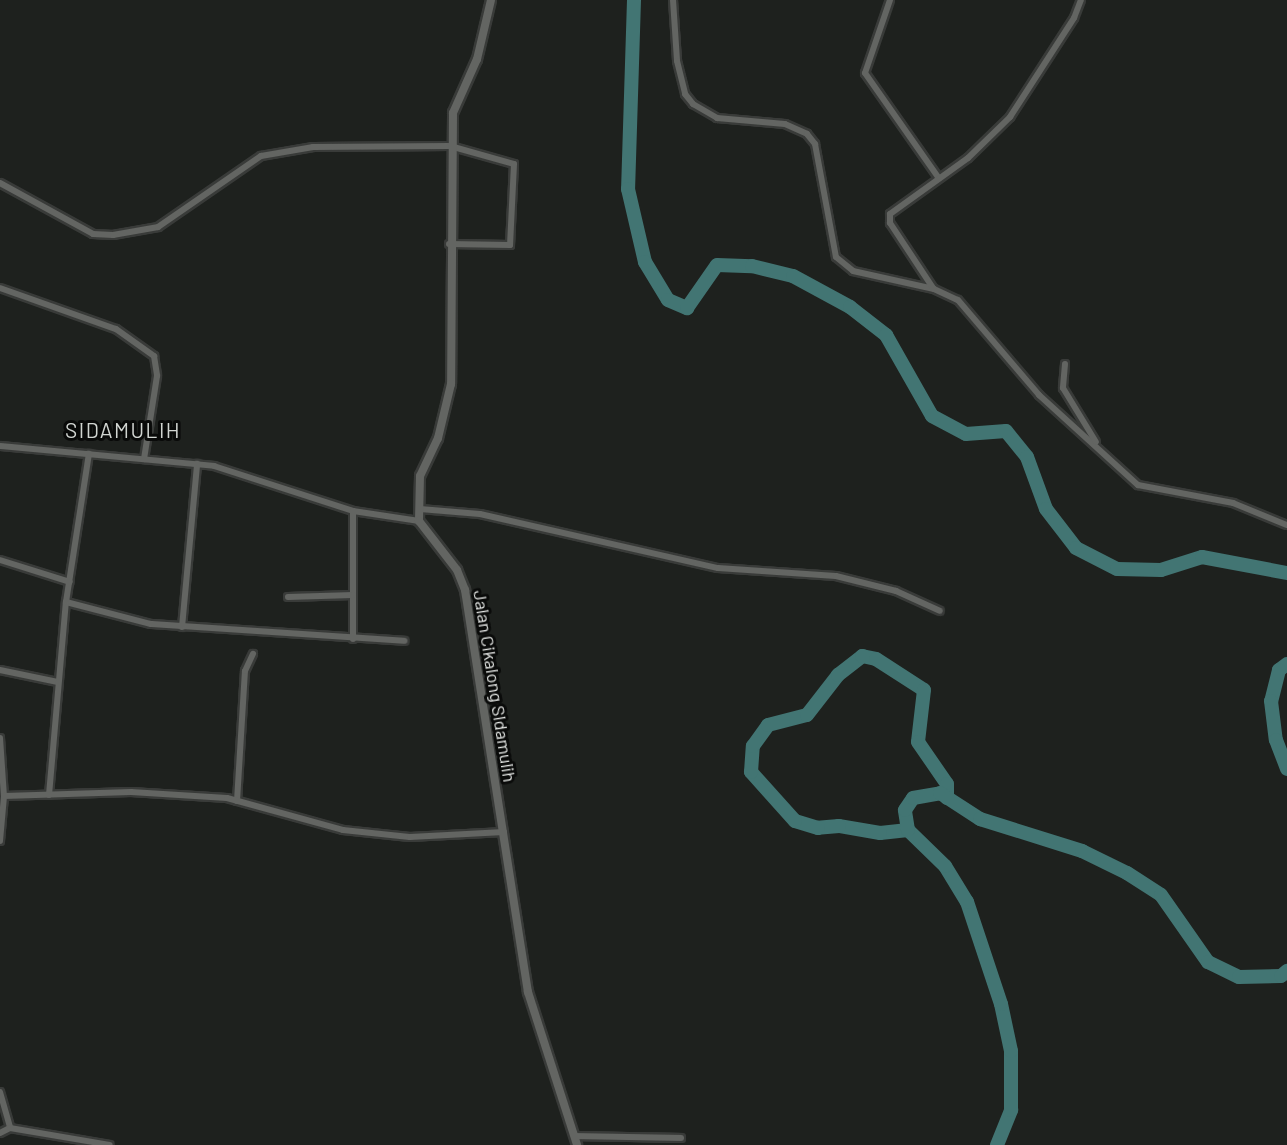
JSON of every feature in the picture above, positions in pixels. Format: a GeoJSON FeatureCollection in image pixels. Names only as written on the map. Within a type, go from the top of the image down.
{"type":"FeatureCollection","features":[{"type":"Feature","properties":{"kind":"street"},"geometry":{"type":"LineString","coordinates":[[0,446],[197,464],[353,511],[419,521],[420,476],[438,438],[451,384],[450,146],[454,102],[477,59],[491,0]]}},
{"type":"Feature","properties":{"kind":"street"},"geometry":{"type":"LineString","coordinates":[[673,0],[676,61],[685,94],[693,104],[717,117],[785,123],[807,134],[815,144],[836,257],[853,271],[934,289],[958,300],[1039,395],[1138,485],[1233,502],[1287,525]]}},
{"type":"Feature","properties":{"kind":"street"},"geometry":{"type":"LineString","coordinates":[[890,0],[864,74],[938,177]]}},
{"type":"Feature","properties":{"kind":"street"},"geometry":{"type":"LineString","coordinates":[[934,289],[889,217],[908,197],[968,158],[1010,117],[1074,18],[1081,0]]}},
{"type":"Feature","properties":{"kind":"street"},"geometry":{"type":"LineString","coordinates":[[0,183],[93,234],[113,235],[158,227],[261,156],[313,147],[450,146],[511,161],[516,168],[510,245],[449,244]]}},
{"type":"Feature","properties":{"kind":"street"},"geometry":{"type":"LineString","coordinates":[[0,288],[116,329],[154,356],[157,376],[144,459]]}},
{"type":"Feature","properties":{"kind":"street"},"geometry":{"type":"LineString","coordinates":[[1065,364],[1063,388],[1085,430],[1110,459]]}},
{"type":"Feature","properties":{"kind":"street"},"geometry":{"type":"LineString","coordinates":[[49,795],[66,602],[89,454]]}},
{"type":"Feature","properties":{"kind":"street"},"geometry":{"type":"LineString","coordinates":[[182,627],[197,464]]}},
{"type":"Feature","properties":{"kind":"street"},"geometry":{"type":"LineString","coordinates":[[420,509],[491,517],[718,568],[836,576],[897,591],[940,611]]}},
{"type":"Feature","properties":{"kind":"street"},"geometry":{"type":"LineString","coordinates":[[353,511],[353,639]]}},
{"type":"Feature","properties":{"kind":"street","name":"Jalan Cikalong SIdamulih"},"geometry":{"type":"LineString","coordinates":[[419,521],[438,541],[465,590],[528,992],[577,1145]]}},
{"type":"Feature","properties":{"kind":"street"},"geometry":{"type":"LineString","coordinates":[[0,560],[70,582]]}},
{"type":"Feature","properties":{"kind":"street"},"geometry":{"type":"LineString","coordinates":[[288,597],[353,595]]}},
{"type":"Feature","properties":{"kind":"street"},"geometry":{"type":"LineString","coordinates":[[66,602],[138,622],[182,627],[404,641]]}},
{"type":"Feature","properties":{"kind":"street"},"geometry":{"type":"LineString","coordinates":[[237,801],[245,671],[254,654]]}},
{"type":"Feature","properties":{"kind":"street"},"geometry":{"type":"LineString","coordinates":[[0,670],[58,682]]}},
{"type":"Feature","properties":{"kind":"street"},"geometry":{"type":"LineString","coordinates":[[0,738],[4,796],[0,841]]}},
{"type":"Feature","properties":{"kind":"street"},"geometry":{"type":"LineString","coordinates":[[4,796],[131,792],[237,801],[343,830],[410,837],[504,832]]}},
{"type":"Feature","properties":{"kind":"street"},"geometry":{"type":"LineString","coordinates":[[0,1092],[10,1128]]}},
{"type":"Feature","properties":{"kind":"street"},"geometry":{"type":"LineString","coordinates":[[0,1138],[0,1133],[10,1128],[110,1145]]}},
{"type":"Feature","properties":{"kind":"street"},"geometry":{"type":"LineString","coordinates":[[575,1136],[681,1138]]}},
{"type":"Feature","properties":{"kind":"waterway"},"geometry":{"type":"LineString","coordinates":[[634,0],[628,189],[645,262],[668,300],[687,308],[717,265],[752,266],[793,276],[850,307],[886,335],[932,416],[966,434],[1006,431],[1027,457],[1046,509],[1076,548],[1117,569],[1161,570],[1202,557],[1287,573]]}},
{"type":"Feature","properties":{"kind":"waterway"},"geometry":{"type":"LineString","coordinates":[[908,830],[880,833],[839,826],[818,828],[795,821],[751,772],[753,746],[768,725],[807,715],[838,675],[862,656],[876,659],[924,690],[918,742],[947,784],[947,798]]}},
{"type":"Feature","properties":{"kind":"waterway"},"geometry":{"type":"LineString","coordinates":[[1287,664],[1279,670],[1271,701],[1276,740],[1287,769]]}},
{"type":"Feature","properties":{"kind":"waterway"},"geometry":{"type":"LineString","coordinates":[[997,1145],[1011,1110],[1011,1051],[1001,1004],[967,902],[945,866],[908,830],[905,810],[913,798],[940,793],[980,819],[1082,851],[1127,873],[1161,895],[1208,962],[1239,977],[1281,976],[1287,971]]}},
{"type":"Feature","properties":{"kind":"district","name":"SIDAMULIH"},"geometry":{"type":"Point","coordinates":[123,430]}}]}
